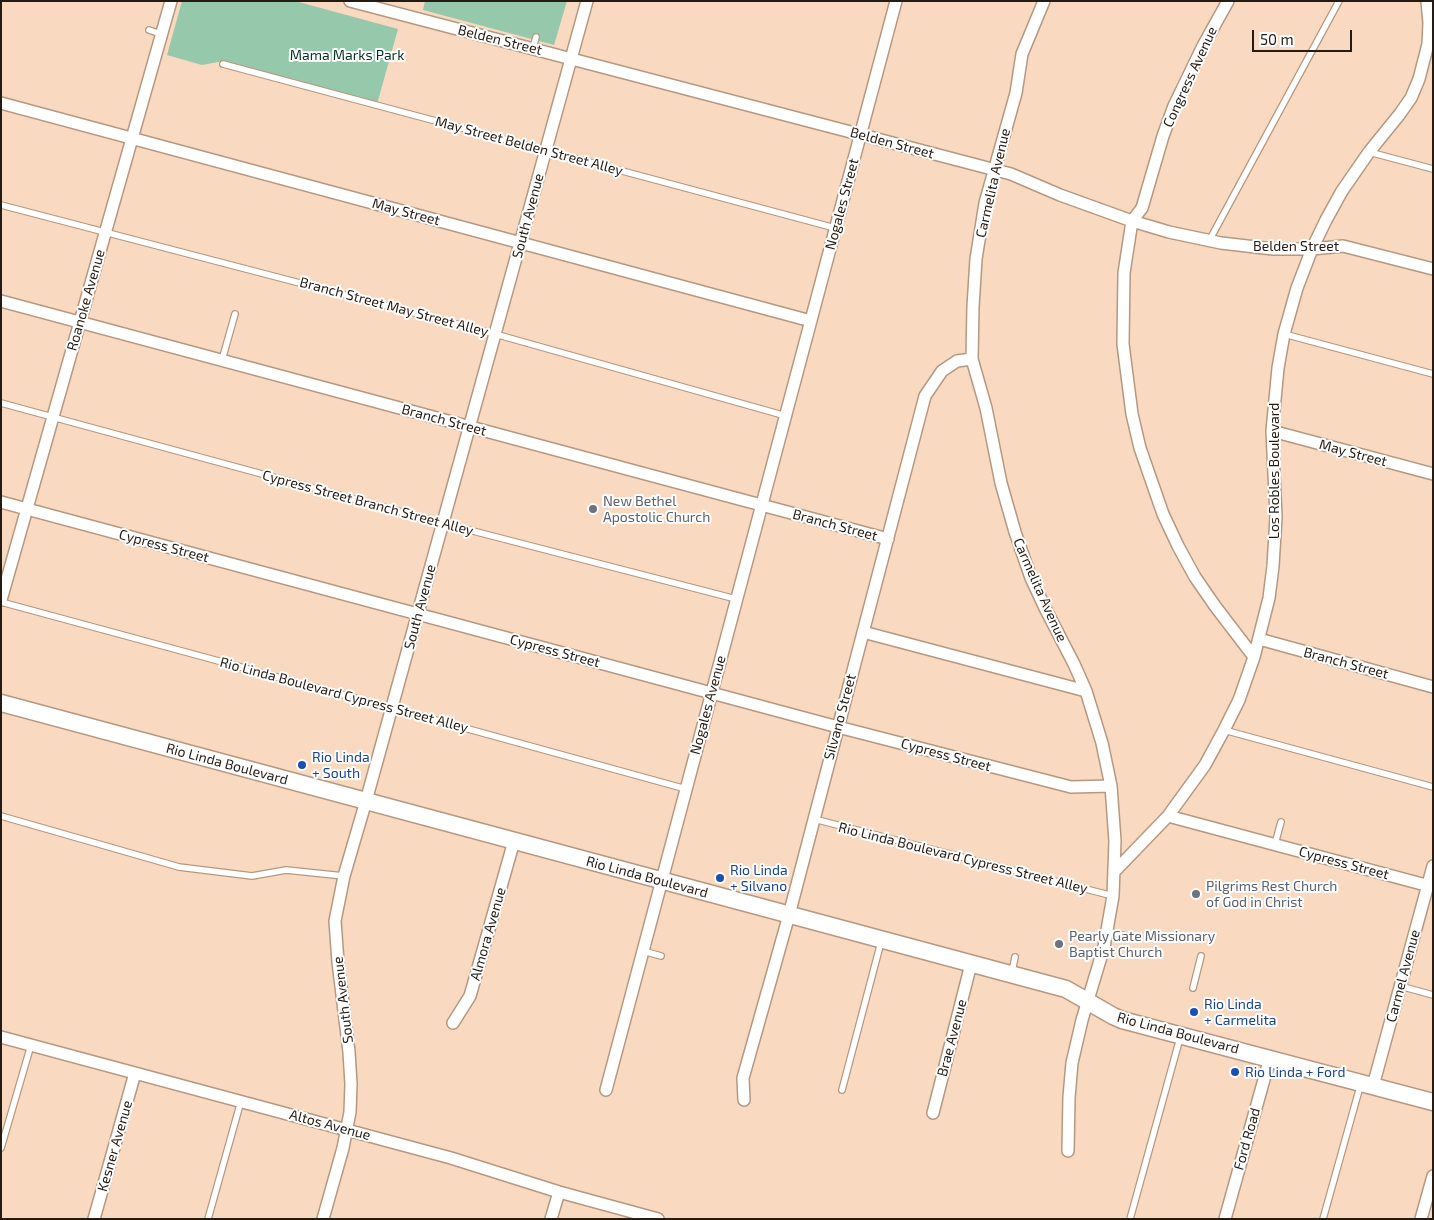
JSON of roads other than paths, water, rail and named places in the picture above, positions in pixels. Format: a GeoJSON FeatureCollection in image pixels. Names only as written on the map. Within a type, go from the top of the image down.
{"type":"FeatureCollection","features":[{"type":"Feature","properties":{"kind":"main road","name":"Rio Linda Boulevard"},"geometry":{"type":"LineString","coordinates":[[1,704],[1066,989],[1118,1018],[1433,1102]]}},
{"type":"Feature","properties":{"kind":"street","name":"Roanoke Avenue"},"geometry":{"type":"LineString","coordinates":[[1,601],[171,1]]}},
{"type":"Feature","properties":{"kind":"street","name":"Belden Street"},"geometry":{"type":"LineString","coordinates":[[350,1],[534,43],[572,58],[1011,174],[1132,221],[1169,232],[1209,241],[1273,249],[1312,249],[1343,246],[1433,269]]}},
{"type":"Feature","properties":{"kind":"street","name":"South Avenue"},"geometry":{"type":"LineString","coordinates":[[323,1219],[347,1129],[352,1084],[335,921],[344,876],[587,1]]}},
{"type":"Feature","properties":{"kind":"street","name":"Nogales Street"},"geometry":{"type":"LineString","coordinates":[[811,321],[896,1]]}},
{"type":"Feature","properties":{"kind":"street","name":"Carmelita Avenue"},"geometry":{"type":"LineString","coordinates":[[1044,1],[1022,54],[1016,93],[998,156],[996,170],[985,203],[976,259],[972,359],[986,408],[1001,483],[1015,532],[1038,593],[1086,690],[1102,743],[1111,786],[1115,841],[1112,896],[1107,931],[1096,977],[1076,1041],[1072,1064],[1068,1151]]}},
{"type":"Feature","properties":{"kind":"street","name":"Congress Avenue"},"geometry":{"type":"LineString","coordinates":[[1228,1],[1203,46],[1174,106],[1142,208],[1132,221],[1124,273],[1123,344],[1132,414],[1140,448],[1160,506],[1178,546],[1215,606],[1254,657]]}},
{"type":"Feature","properties":{"kind":"street","name":"Los Robles Boulevard"},"geometry":{"type":"LineString","coordinates":[[1114,872],[1168,816],[1205,765],[1239,700],[1259,639],[1269,598],[1273,566],[1276,516],[1272,431],[1278,368],[1284,334],[1297,288],[1312,249],[1342,191],[1369,152],[1411,98],[1428,64],[1429,23],[1426,1]]}},
{"type":"Feature","properties":{"kind":"street","name":"May Street"},"geometry":{"type":"LineString","coordinates":[[1,103],[811,321]]}},
{"type":"Feature","properties":{"kind":"street","name":"Branch Street"},"geometry":{"type":"LineString","coordinates":[[1,301],[888,539]]}},
{"type":"Feature","properties":{"kind":"street","name":"Nogales Avenue"},"geometry":{"type":"LineString","coordinates":[[606,1090],[811,321]]}},
{"type":"Feature","properties":{"kind":"street","name":"Silvano Street"},"geometry":{"type":"LineString","coordinates":[[744,1100],[743,1078],[814,819],[925,396],[942,371],[957,361],[972,359]]}},
{"type":"Feature","properties":{"kind":"street","name":"May Street"},"geometry":{"type":"LineString","coordinates":[[1272,431],[1433,474]]}},
{"type":"Feature","properties":{"kind":"street","name":"Cypress Street"},"geometry":{"type":"LineString","coordinates":[[1,502],[1071,788],[1111,786]]}},
{"type":"Feature","properties":{"kind":"street"},"geometry":{"type":"LineString","coordinates":[[863,632],[1086,690]]}},
{"type":"Feature","properties":{"kind":"street","name":"Branch Street"},"geometry":{"type":"LineString","coordinates":[[1259,639],[1433,686]]}},
{"type":"Feature","properties":{"kind":"street","name":"Cypress Street"},"geometry":{"type":"LineString","coordinates":[[1168,816],[1430,886]]}},
{"type":"Feature","properties":{"kind":"street","name":"Almora Avenue"},"geometry":{"type":"LineString","coordinates":[[453,1024],[470,996],[514,841]]}},
{"type":"Feature","properties":{"kind":"street","name":"Carmel Avenue"},"geometry":{"type":"LineString","coordinates":[[1367,1084],[1400,986],[1430,886],[1433,866]]}},
{"type":"Feature","properties":{"kind":"street","name":"Brae Avenue"},"geometry":{"type":"LineString","coordinates":[[932,1113],[971,964]]}},
{"type":"Feature","properties":{"kind":"street","name":"Altos Avenue"},"geometry":{"type":"LineString","coordinates":[[1,1037],[347,1129],[451,1158],[559,1192],[658,1219]]}},
{"type":"Feature","properties":{"kind":"street","name":"Ford Road"},"geometry":{"type":"LineString","coordinates":[[1225,1219],[1270,1058]]}},
{"type":"Feature","properties":{"kind":"street","name":"Kesner Avenue"},"geometry":{"type":"LineString","coordinates":[[94,1219],[135,1073]]}},
{"type":"Feature","properties":{"kind":"street"},"geometry":{"type":"LineString","coordinates":[[1421,1219],[1433,1176]]}},
{"type":"Feature","properties":{"kind":"street"},"geometry":{"type":"LineString","coordinates":[[551,1219],[559,1192]]}},
{"type":"Feature","properties":{"kind":"lane"},"geometry":{"type":"LineString","coordinates":[[1209,241],[1339,1]]}},
{"type":"Feature","properties":{"kind":"lane"},"geometry":{"type":"LineString","coordinates":[[149,30],[162,34]]}},
{"type":"Feature","properties":{"kind":"lane","name":"May Street Belden Street Alley"},"geometry":{"type":"LineString","coordinates":[[223,64],[835,228]]}},
{"type":"Feature","properties":{"kind":"lane"},"geometry":{"type":"LineString","coordinates":[[1369,152],[1433,169]]}},
{"type":"Feature","properties":{"kind":"lane","name":"Branch Street May Street Alley"},"geometry":{"type":"LineString","coordinates":[[1,205],[495,334],[786,416]]}},
{"type":"Feature","properties":{"kind":"lane"},"geometry":{"type":"LineString","coordinates":[[222,360],[235,314]]}},
{"type":"Feature","properties":{"kind":"lane"},"geometry":{"type":"LineString","coordinates":[[1284,334],[1433,374]]}},
{"type":"Feature","properties":{"kind":"lane","name":"Cypress Street Branch Street Alley"},"geometry":{"type":"LineString","coordinates":[[1,403],[442,523],[736,600]]}},
{"type":"Feature","properties":{"kind":"lane","name":"Rio Linda Boulevard Cypress Street Alley"},"geometry":{"type":"LineString","coordinates":[[1,601],[686,789]]}},
{"type":"Feature","properties":{"kind":"lane"},"geometry":{"type":"LineString","coordinates":[[1224,730],[1433,787]]}},
{"type":"Feature","properties":{"kind":"lane"},"geometry":{"type":"LineString","coordinates":[[1,816],[179,867],[252,876],[286,870],[344,876]]}},
{"type":"Feature","properties":{"kind":"lane","name":"Rio Linda Boulevard Cypress Street Alley"},"geometry":{"type":"LineString","coordinates":[[814,819],[1112,896]]}},
{"type":"Feature","properties":{"kind":"lane"},"geometry":{"type":"LineString","coordinates":[[1275,844],[1281,822]]}},
{"type":"Feature","properties":{"kind":"lane"},"geometry":{"type":"LineString","coordinates":[[1107,931],[1134,938]]}},
{"type":"Feature","properties":{"kind":"lane"},"geometry":{"type":"LineString","coordinates":[[842,1090],[881,940]]}},
{"type":"Feature","properties":{"kind":"lane"},"geometry":{"type":"LineString","coordinates":[[643,951],[661,956]]}},
{"type":"Feature","properties":{"kind":"lane"},"geometry":{"type":"LineString","coordinates":[[1193,988],[1201,956]]}},
{"type":"Feature","properties":{"kind":"lane"},"geometry":{"type":"LineString","coordinates":[[1011,974],[1016,957]]}},
{"type":"Feature","properties":{"kind":"lane"},"geometry":{"type":"LineString","coordinates":[[1400,986],[1433,995]]}},
{"type":"Feature","properties":{"kind":"lane"},"geometry":{"type":"LineString","coordinates":[[1130,1219],[1180,1035]]}},
{"type":"Feature","properties":{"kind":"lane"},"geometry":{"type":"LineString","coordinates":[[1,1148],[31,1045]]}},
{"type":"Feature","properties":{"kind":"lane"},"geometry":{"type":"LineString","coordinates":[[1324,1219],[1367,1084]]}},
{"type":"Feature","properties":{"kind":"lane"},"geometry":{"type":"LineString","coordinates":[[208,1219],[241,1102]]}},
{"type":"Feature","properties":{"kind":"place","name":"New Bethel Apostolic Church"},"geometry":{"type":"Point","coordinates":[593,509]}},
{"type":"Feature","properties":{"kind":"place","name":"Rio Linda + South"},"geometry":{"type":"Point","coordinates":[302,765]}},
{"type":"Feature","properties":{"kind":"place","name":"Rio Linda + Silvano"},"geometry":{"type":"Point","coordinates":[720,878]}},
{"type":"Feature","properties":{"kind":"place","name":"Pilgrims Rest Church of God in Christ"},"geometry":{"type":"Point","coordinates":[1196,894]}},
{"type":"Feature","properties":{"kind":"place","name":"Pearly Gate Missionary Baptist Church"},"geometry":{"type":"Point","coordinates":[1059,944]}},
{"type":"Feature","properties":{"kind":"place","name":"Rio Linda + Carmelita"},"geometry":{"type":"Point","coordinates":[1194,1012]}},
{"type":"Feature","properties":{"kind":"place","name":"Rio Linda + Ford"},"geometry":{"type":"Point","coordinates":[1235,1072]}},
{"type":"Feature","properties":{"kind":"park label","name":"Mama Marks Park"},"geometry":{"type":"Point","coordinates":[347,55]}}]}
